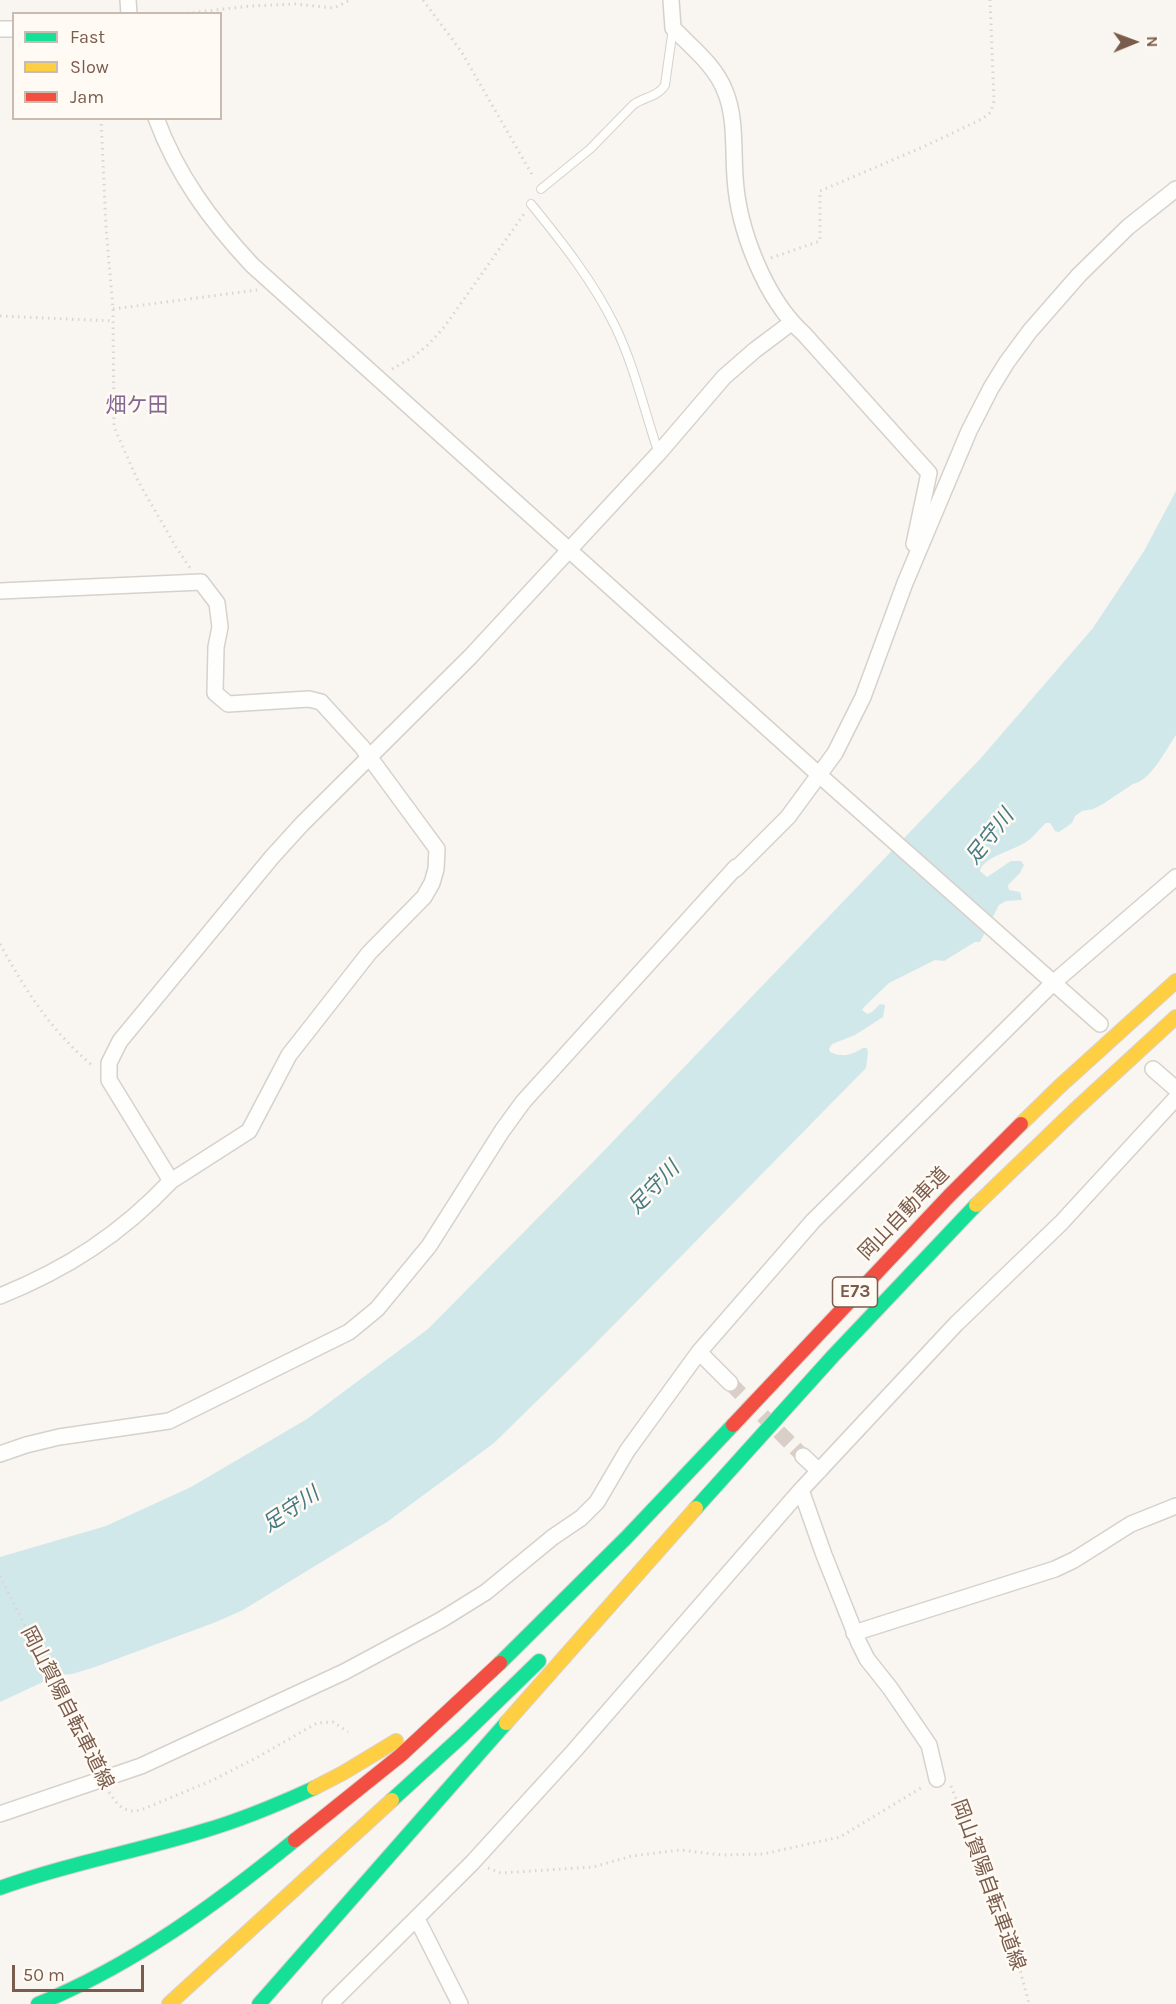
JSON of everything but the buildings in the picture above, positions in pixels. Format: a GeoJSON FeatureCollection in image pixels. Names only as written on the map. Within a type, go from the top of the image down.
{"type":"FeatureCollection","features":[{"type":"Feature","properties":{"kind":"highway","name":"岡山自動車道"},"geometry":{"type":"LineString","coordinates":[[548,1618],[642,1523],[896,1248],[1086,1061],[1176,981]]}},
{"type":"Feature","properties":{"kind":"highway","name":"E73"},"geometry":{"type":"LineString","coordinates":[[665,1540],[917,1265],[1017,1165],[1176,1017]]}},
{"type":"Feature","properties":{"kind":"highway"},"geometry":{"type":"LineString","coordinates":[[564,1637],[665,1540]]}},
{"type":"Feature","properties":{"kind":"highway"},"geometry":{"type":"LineString","coordinates":[[259,2004],[371,1879],[665,1540]]}},
{"type":"Feature","properties":{"kind":"highway"},"geometry":{"type":"LineString","coordinates":[[0,1888],[48,1872],[210,1829],[281,1804],[315,1789],[358,1766],[417,1727],[548,1618]]}},
{"type":"Feature","properties":{"kind":"highway"},"geometry":{"type":"LineString","coordinates":[[38,2004],[84,1984],[165,1937],[297,1840],[426,1734],[548,1618]]}},
{"type":"Feature","properties":{"kind":"highway"},"geometry":{"type":"LineString","coordinates":[[169,2004],[463,1735],[547,1653]]}},
{"type":"Feature","properties":{"kind":"street"},"geometry":{"type":"LineString","coordinates":[[671,0],[673,27],[714,69],[726,92],[732,122],[737,200],[755,264],[791,323],[804,334],[929,473],[905,583]]}},
{"type":"Feature","properties":{"kind":"street"},"geometry":{"type":"LineString","coordinates":[[157,120],[180,173],[225,236],[245,258],[568,550],[1101,1024]]}},
{"type":"Feature","properties":{"kind":"street"},"geometry":{"type":"LineString","coordinates":[[0,1454],[59,1437],[169,1421],[349,1332],[392,1292],[429,1246],[502,1131],[524,1102],[736,867],[736,869],[788,817],[823,778],[862,697],[905,583],[969,431],[991,388],[1030,331],[1079,274],[1128,227],[1176,189]]}},
{"type":"Feature","properties":{"kind":"street"},"geometry":{"type":"LineString","coordinates":[[171,1181],[110,1080],[109,1063],[120,1041],[302,824],[470,657],[661,450],[724,377],[754,350],[791,323]]}},
{"type":"Feature","properties":{"kind":"street"},"geometry":{"type":"LineString","coordinates":[[0,591],[201,582],[217,603],[220,627],[216,647],[216,693],[228,704],[309,699],[321,702],[370,757],[437,849],[438,857],[432,883],[424,897],[369,953],[289,1055],[249,1131],[171,1181],[131,1220],[91,1250],[63,1267],[0,1296]]}},
{"type":"Feature","properties":{"kind":"street"},"geometry":{"type":"LineString","coordinates":[[0,1814],[141,1766],[344,1672],[441,1620],[486,1592],[553,1537],[581,1518],[597,1502],[627,1451],[699,1352],[813,1221],[1048,979],[1176,877]]}},
{"type":"Feature","properties":{"kind":"street"},"geometry":{"type":"LineString","coordinates":[[1153,1069],[1176,1089]]}},
{"type":"Feature","properties":{"kind":"street"},"geometry":{"type":"LineString","coordinates":[[330,2004],[472,1863],[574,1751],[801,1490],[956,1324],[1061,1223],[1176,1098]]}},
{"type":"Feature","properties":{"kind":"street"},"geometry":{"type":"LineString","coordinates":[[699,1352],[730,1383]]}},
{"type":"Feature","properties":{"kind":"street"},"geometry":{"type":"LineString","coordinates":[[803,1456],[819,1471]]}},
{"type":"Feature","properties":{"kind":"street"},"geometry":{"type":"LineString","coordinates":[[801,1490],[854,1633],[867,1659],[929,1745],[937,1779]]}},
{"type":"Feature","properties":{"kind":"street"},"geometry":{"type":"LineString","coordinates":[[854,1633],[1054,1569],[1074,1560],[1131,1524],[1176,1506]]}},
{"type":"Feature","properties":{"kind":"street"},"geometry":{"type":"LineString","coordinates":[[417,1919],[460,2004]]}},
{"type":"Feature","properties":{"kind":"lane"},"geometry":{"type":"LineString","coordinates":[[541,189],[590,149],[639,100],[660,92],[665,85],[673,27]]}},
{"type":"Feature","properties":{"kind":"lane"},"geometry":{"type":"LineString","coordinates":[[531,204],[590,282],[615,326],[656,445],[661,450]]}},
{"type":"Feature","properties":{"kind":"path"},"geometry":{"type":"LineString","coordinates":[[198,12],[296,4],[333,8],[350,0]]}},
{"type":"Feature","properties":{"kind":"path"},"geometry":{"type":"LineString","coordinates":[[423,0],[461,51],[541,189]]}},
{"type":"Feature","properties":{"kind":"path"},"geometry":{"type":"LineString","coordinates":[[755,264],[820,241],[820,191],[923,147],[982,119],[991,112],[994,101],[990,0]]}},
{"type":"Feature","properties":{"kind":"path"},"geometry":{"type":"LineString","coordinates":[[102,120],[113,309],[114,427],[138,481],[176,547],[201,582]]}},
{"type":"Feature","properties":{"kind":"path"},"geometry":{"type":"LineString","coordinates":[[377,376],[413,357],[429,345],[468,295],[531,204]]}},
{"type":"Feature","properties":{"kind":"path"},"geometry":{"type":"LineString","coordinates":[[113,309],[200,296],[280,289]]}},
{"type":"Feature","properties":{"kind":"path"},"geometry":{"type":"LineString","coordinates":[[0,316],[113,321]]}},
{"type":"Feature","properties":{"kind":"path"},"geometry":{"type":"LineString","coordinates":[[0,944],[27,992],[49,1022],[96,1069],[109,1071]]}},
{"type":"Feature","properties":{"kind":"path","name":"岡山賀陽自転車道線"},"geometry":{"type":"LineString","coordinates":[[0,1576],[102,1780],[119,1806],[135,1811],[213,1780],[317,1723],[333,1722],[348,1732]]}},
{"type":"Feature","properties":{"kind":"path","name":"岡山賀陽自転車道線"},"geometry":{"type":"LineString","coordinates":[[472,1863],[501,1873],[593,1867],[632,1856],[680,1850],[722,1855],[763,1854],[840,1837],[937,1779],[952,1787],[1012,1943],[1029,2004]]}},
{"type":"Feature","properties":{"kind":"water","name":"足守川"},"geometry":{"type":"Polygon","coordinates":[[[1176,491],[1176,735],[1152,771],[1140,782],[1093,809],[1082,811],[1075,816],[1072,823],[1059,832],[1055,831],[1050,823],[1046,823],[1024,844],[994,857],[982,866],[980,871],[987,877],[1011,861],[1021,861],[1024,865],[1020,873],[1008,885],[1009,890],[1020,892],[1022,900],[1006,901],[999,905],[980,942],[975,942],[944,961],[935,960],[889,983],[865,1006],[862,1010],[867,1014],[880,1004],[885,1005],[883,1017],[855,1035],[832,1044],[829,1049],[830,1052],[843,1055],[867,1048],[866,1068],[589,1350],[494,1443],[387,1522],[243,1610],[95,1667],[72,1674],[58,1675],[0,1702],[0,1557],[106,1526],[191,1487],[307,1419],[428,1329],[594,1161],[981,758],[1093,628],[1144,551],[1176,491]]]}},
{"type":"Feature","properties":{"kind":"tunnel"},"geometry":{"type":"LineString","coordinates":[[730,1383],[803,1456]]}},
{"type":"Feature","properties":{"kind":"traffic: fast"},"geometry":{"type":"LineString","coordinates":[[696,1508],[833,1356],[976,1205]]}},
{"type":"Feature","properties":{"kind":"traffic: fast"},"geometry":{"type":"LineString","coordinates":[[500,1663],[626,1538],[733,1425]]}},
{"type":"Feature","properties":{"kind":"traffic: fast"},"geometry":{"type":"LineString","coordinates":[[392,1800],[539,1661]]}},
{"type":"Feature","properties":{"kind":"traffic: fast"},"geometry":{"type":"LineString","coordinates":[[259,2004],[506,1723]]}},
{"type":"Feature","properties":{"kind":"traffic: fast"},"geometry":{"type":"LineString","coordinates":[[0,1888],[50,1872],[217,1827],[314,1788]]}},
{"type":"Feature","properties":{"kind":"traffic: fast"},"geometry":{"type":"LineString","coordinates":[[38,2004],[107,1971],[172,1932],[234,1888],[295,1840]]}},
{"type":"Feature","properties":{"kind":"traffic: slow"},"geometry":{"type":"LineString","coordinates":[[1021,1124],[1176,981]]}},
{"type":"Feature","properties":{"kind":"traffic: slow"},"geometry":{"type":"LineString","coordinates":[[976,1205],[1176,1017]]}},
{"type":"Feature","properties":{"kind":"traffic: slow"},"geometry":{"type":"LineString","coordinates":[[506,1723],[696,1508]]}},
{"type":"Feature","properties":{"kind":"traffic: slow"},"geometry":{"type":"LineString","coordinates":[[314,1788],[396,1741]]}},
{"type":"Feature","properties":{"kind":"traffic: slow"},"geometry":{"type":"LineString","coordinates":[[169,2004],[392,1800]]}},
{"type":"Feature","properties":{"kind":"traffic: jam"},"geometry":{"type":"LineString","coordinates":[[733,1425],[949,1196],[1021,1124]]}},
{"type":"Feature","properties":{"kind":"traffic: jam"},"geometry":{"type":"LineString","coordinates":[[295,1840],[401,1755],[500,1663]]}},
{"type":"Feature","properties":{"kind":"district","name":"畑ケ田"},"geometry":{"type":"Point","coordinates":[137,406]}}]}
